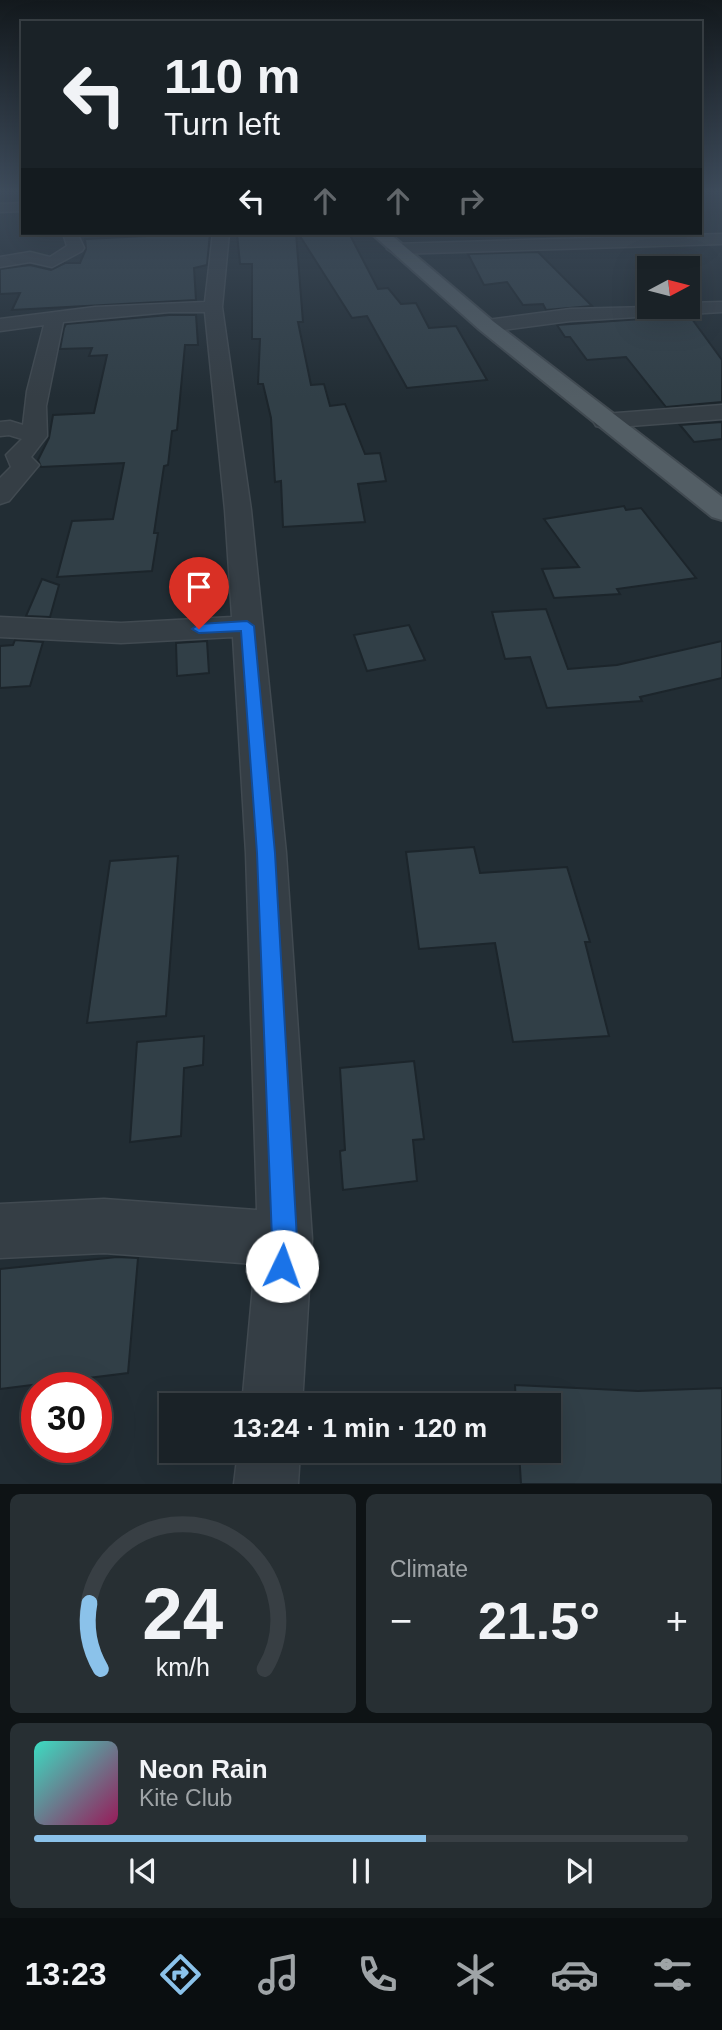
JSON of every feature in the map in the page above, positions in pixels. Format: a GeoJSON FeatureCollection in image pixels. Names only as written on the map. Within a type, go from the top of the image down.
{"type":"FeatureCollection","features":[{"type":"Feature","properties":{"kind":"main road"},"geometry":{"type":"LineString","coordinates":[[408,259],[604,421],[722,511]]}},
{"type":"Feature","properties":{"kind":"street"},"geometry":{"type":"LineString","coordinates":[[40,259],[52,262],[57,259]]}},
{"type":"Feature","properties":{"kind":"street"},"geometry":{"type":"LineString","coordinates":[[219,259],[214,307],[238,510],[266,853],[285,1239],[273,1393]]}},
{"type":"Feature","properties":{"kind":"street"},"geometry":{"type":"LineString","coordinates":[[3,325],[53,326],[169,307],[214,307]]}},
{"type":"Feature","properties":{"kind":"street"},"geometry":{"type":"LineString","coordinates":[[487,326],[570,315],[722,307]]}},
{"type":"Feature","properties":{"kind":"street"},"geometry":{"type":"LineString","coordinates":[[0,496],[27,465],[21,463],[18,455],[28,448],[53,326]]}},
{"type":"Feature","properties":{"kind":"street"},"geometry":{"type":"LineString","coordinates":[[604,421],[722,412]]}},
{"type":"Feature","properties":{"kind":"street"},"geometry":{"type":"LineString","coordinates":[[5,429],[34,424]]}},
{"type":"Feature","properties":{"kind":"street"},"geometry":{"type":"LineString","coordinates":[[0,627],[121,633],[247,626]]}},
{"type":"Feature","properties":{"kind":"street"},"geometry":{"type":"LineString","coordinates":[[0,1231],[104,1226],[285,1239]]}},
{"type":"Feature","properties":{"kind":"street"},"geometry":{"type":"LineString","coordinates":[[267,1484],[268,1463]]}},
{"type":"Feature","properties":{"kind":"building"},"geometry":{"type":"Polygon","coordinates":[[[82,259],[208,259],[207,265],[194,268],[196,300],[12,310],[20,293],[0,294],[0,269],[30,265],[51,270],[65,263],[80,263],[82,259]]]}},
{"type":"Feature","properties":{"kind":"building"},"geometry":{"type":"Polygon","coordinates":[[[240,259],[298,259],[303,322],[298,322],[311,385],[324,384],[330,406],[345,404],[365,454],[380,453],[386,481],[358,484],[365,522],[283,527],[281,481],[275,482],[271,418],[263,384],[258,384],[260,339],[252,339],[252,264],[240,264],[240,259]]]}},
{"type":"Feature","properties":{"kind":"building"},"geometry":{"type":"Polygon","coordinates":[[[315,259],[363,259],[378,289],[388,288],[401,304],[416,303],[429,328],[456,326],[487,380],[407,388],[367,316],[352,318],[315,259]]]}},
{"type":"Feature","properties":{"kind":"building"},"geometry":{"type":"Polygon","coordinates":[[[471,259],[545,259],[592,306],[546,310],[543,304],[523,305],[507,282],[484,285],[471,259]]]}},
{"type":"Feature","properties":{"kind":"building"},"geometry":{"type":"Polygon","coordinates":[[[196,315],[198,345],[185,345],[177,430],[172,431],[168,465],[164,466],[154,533],[158,533],[152,571],[57,577],[72,521],[113,519],[124,463],[41,467],[38,460],[49,438],[53,415],[94,413],[107,355],[89,356],[92,348],[60,349],[64,328],[66,324],[196,315]]]}},
{"type":"Feature","properties":{"kind":"building"},"geometry":{"type":"Polygon","coordinates":[[[641,319],[692,319],[722,360],[722,402],[666,407],[626,357],[587,360],[557,325],[641,319]]]}},
{"type":"Feature","properties":{"kind":"building"},"geometry":{"type":"Polygon","coordinates":[[[722,422],[722,439],[694,442],[680,425],[722,422]]]}},
{"type":"Feature","properties":{"kind":"building"},"geometry":{"type":"Polygon","coordinates":[[[624,506],[626,510],[641,508],[696,578],[617,589],[620,594],[554,598],[542,569],[579,567],[544,519],[624,506]]]}},
{"type":"Feature","properties":{"kind":"building"},"geometry":{"type":"Polygon","coordinates":[[[42,579],[59,585],[50,617],[26,616],[42,579]]]}},
{"type":"Feature","properties":{"kind":"building"},"geometry":{"type":"Polygon","coordinates":[[[546,609],[568,669],[617,665],[722,641],[722,678],[640,697],[642,701],[547,708],[530,657],[505,659],[492,612],[546,609]]]}},
{"type":"Feature","properties":{"kind":"building"},"geometry":{"type":"Polygon","coordinates":[[[409,625],[425,660],[367,671],[354,635],[409,625]]]}},
{"type":"Feature","properties":{"kind":"building"},"geometry":{"type":"Polygon","coordinates":[[[15,640],[43,642],[30,686],[0,688],[0,646],[13,645],[15,640]]]}},
{"type":"Feature","properties":{"kind":"building"},"geometry":{"type":"Polygon","coordinates":[[[207,641],[209,673],[177,676],[176,643],[207,641]]]}},
{"type":"Feature","properties":{"kind":"building"},"geometry":{"type":"Polygon","coordinates":[[[474,847],[480,873],[567,867],[590,942],[585,942],[609,1036],[513,1042],[495,943],[419,949],[406,852],[474,847]]]}},
{"type":"Feature","properties":{"kind":"building"},"geometry":{"type":"Polygon","coordinates":[[[178,856],[166,1016],[87,1023],[110,861],[178,856]]]}},
{"type":"Feature","properties":{"kind":"building"},"geometry":{"type":"Polygon","coordinates":[[[204,1036],[203,1065],[184,1068],[181,1136],[130,1142],[137,1042],[204,1036]]]}},
{"type":"Feature","properties":{"kind":"building"},"geometry":{"type":"Polygon","coordinates":[[[414,1061],[424,1139],[413,1140],[417,1181],[343,1190],[340,1151],[345,1150],[340,1068],[414,1061]]]}},
{"type":"Feature","properties":{"kind":"building"},"geometry":{"type":"Polygon","coordinates":[[[117,1257],[138,1258],[128,1373],[112,1375],[112,1372],[21,1372],[21,1386],[0,1389],[0,1269],[117,1257]]]}},
{"type":"Feature","properties":{"kind":"building"},"geometry":{"type":"Polygon","coordinates":[[[515,1385],[638,1391],[722,1388],[722,1484],[521,1484],[520,1463],[561,1463],[561,1393],[515,1393],[515,1385]]]}},
{"type":"Feature","properties":{"kind":"route"},"geometry":{"type":"LineString","coordinates":[[199,629],[247,626],[266,853],[285,1239],[282,1266]]}}]}
